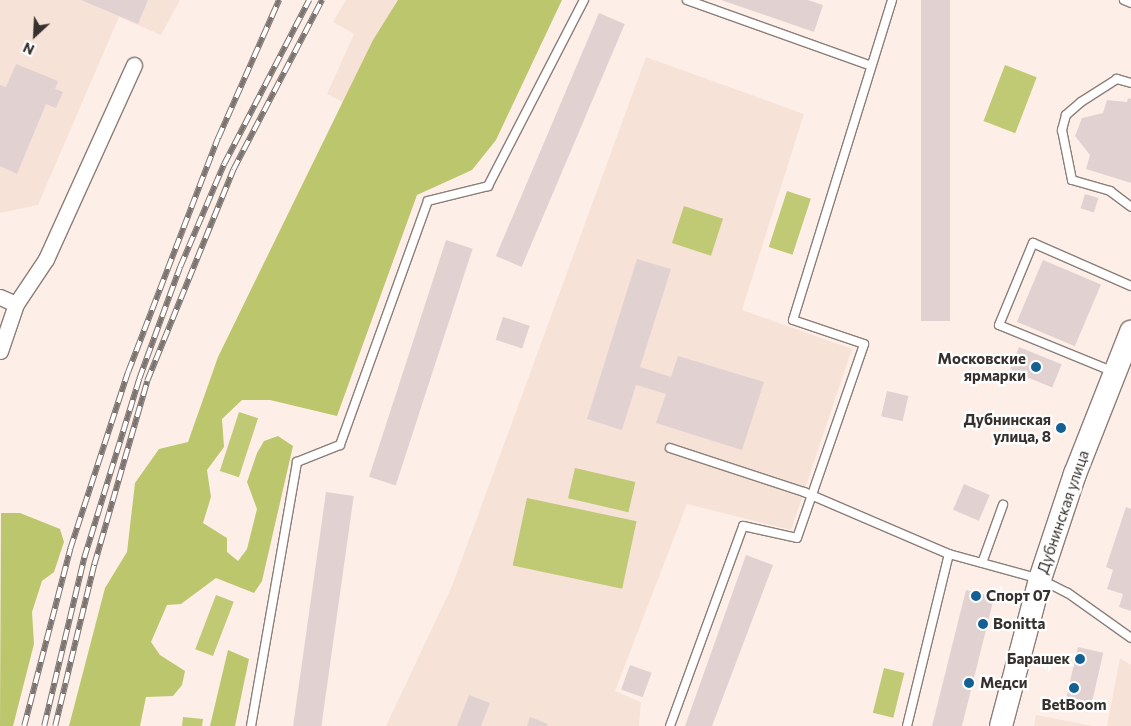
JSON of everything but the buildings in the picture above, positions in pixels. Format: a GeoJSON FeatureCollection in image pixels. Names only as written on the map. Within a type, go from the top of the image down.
{"type":"FeatureCollection","features":[{"type":"Feature","properties":{"kind":"main road","name":"Дубнинская улица"},"geometry":{"type":"LineString","coordinates":[[1001,726],[1040,579],[1114,372],[1131,332]]}},
{"type":"Feature","properties":{"kind":"street"},"geometry":{"type":"LineString","coordinates":[[0,351],[16,304],[46,259],[134,65]]}},
{"type":"Feature","properties":{"kind":"street"},"geometry":{"type":"LineString","coordinates":[[0,297],[16,304]]}},
{"type":"Feature","properties":{"kind":"lane"},"geometry":{"type":"LineString","coordinates":[[251,726],[298,462],[340,445],[428,201],[488,186],[584,0]]}},
{"type":"Feature","properties":{"kind":"lane"},"geometry":{"type":"LineString","coordinates":[[687,0],[871,66]]}},
{"type":"Feature","properties":{"kind":"lane"},"geometry":{"type":"LineString","coordinates":[[670,726],[743,526],[797,538],[864,344],[793,320],[892,0]]}},
{"type":"Feature","properties":{"kind":"lane"},"geometry":{"type":"LineString","coordinates":[[1124,0],[1131,3]]}},
{"type":"Feature","properties":{"kind":"lane"},"geometry":{"type":"LineString","coordinates":[[1131,83],[1117,78],[1081,102],[1066,115],[1062,130],[1072,180],[1110,191],[1131,207]]}},
{"type":"Feature","properties":{"kind":"lane"},"geometry":{"type":"LineString","coordinates":[[1114,372],[999,325],[1032,243],[1131,286]]}},
{"type":"Feature","properties":{"kind":"lane"},"geometry":{"type":"LineString","coordinates":[[670,448],[812,496],[949,554],[1040,579],[1068,593],[1131,638]]}},
{"type":"Feature","properties":{"kind":"lane"},"geometry":{"type":"LineString","coordinates":[[982,563],[1003,505]]}},
{"type":"Feature","properties":{"kind":"lane"},"geometry":{"type":"LineString","coordinates":[[907,726],[949,554]]}},
{"type":"Feature","properties":{"kind":"shaded area"},"geometry":{"type":"Polygon","coordinates":[[[0,0],[180,0],[161,35],[119,17],[38,205],[0,213],[0,0]]]}},
{"type":"Feature","properties":{"kind":"shaded area"},"geometry":{"type":"Polygon","coordinates":[[[346,0],[398,0],[343,102],[327,94],[354,34],[333,22],[346,0]]]}},
{"type":"Feature","properties":{"kind":"shaded area"},"geometry":{"type":"Polygon","coordinates":[[[646,57],[804,114],[742,310],[852,349],[791,530],[687,504],[615,691],[641,702],[639,726],[386,726],[452,586],[646,57]]]}},
{"type":"Feature","properties":{"kind":"shaded area"},"geometry":{"type":"Polygon","coordinates":[[[1120,658],[1131,665],[1131,726],[1107,726],[1120,658]]]}},
{"type":"Feature","properties":{"kind":"shaded area"},"geometry":{"type":"Polygon","coordinates":[[[1036,715],[1093,726],[1034,726],[1036,715]]]}},
{"type":"Feature","properties":{"kind":"green space"},"geometry":{"type":"Polygon","coordinates":[[[398,0],[562,0],[496,140],[472,170],[417,195],[337,416],[270,400],[242,400],[222,419],[224,447],[207,470],[211,497],[203,523],[227,538],[227,552],[238,561],[247,549],[257,509],[247,482],[257,453],[264,441],[278,436],[293,446],[262,581],[254,593],[216,578],[181,604],[167,605],[151,642],[160,655],[185,671],[182,685],[173,696],[146,697],[140,726],[69,726],[105,588],[127,552],[135,483],[159,449],[188,442],[218,357],[373,40],[398,0]]]}},
{"type":"Feature","properties":{"kind":"green space"},"geometry":{"type":"Polygon","coordinates":[[[1005,65],[1037,77],[1015,133],[983,121],[1005,65]]]}},
{"type":"Feature","properties":{"kind":"green space"},"geometry":{"type":"Polygon","coordinates":[[[787,191],[811,199],[793,255],[769,247],[787,191]]]}},
{"type":"Feature","properties":{"kind":"green space"},"geometry":{"type":"Polygon","coordinates":[[[684,206],[723,219],[711,256],[672,243],[684,206]]]}},
{"type":"Feature","properties":{"kind":"green space"},"geometry":{"type":"Polygon","coordinates":[[[239,412],[258,418],[239,477],[220,471],[239,412]]]}},
{"type":"Feature","properties":{"kind":"green space"},"geometry":{"type":"Polygon","coordinates":[[[575,468],[635,482],[628,512],[568,498],[575,468]]]}},
{"type":"Feature","properties":{"kind":"green space"},"geometry":{"type":"Polygon","coordinates":[[[527,498],[637,521],[622,589],[513,565],[527,498]]]}},
{"type":"Feature","properties":{"kind":"green space"},"geometry":{"type":"Polygon","coordinates":[[[1,513],[20,513],[60,529],[64,542],[54,572],[42,581],[32,612],[34,644],[13,726],[0,726],[1,513]]]}},
{"type":"Feature","properties":{"kind":"green space"},"geometry":{"type":"Polygon","coordinates":[[[216,595],[234,602],[213,656],[195,649],[216,595]]]}},
{"type":"Feature","properties":{"kind":"green space"},"geometry":{"type":"Polygon","coordinates":[[[228,650],[249,659],[235,726],[210,726],[228,650]]]}},
{"type":"Feature","properties":{"kind":"green space"},"geometry":{"type":"Polygon","coordinates":[[[884,668],[904,673],[893,718],[873,713],[884,668]]]}},
{"type":"Feature","properties":{"kind":"green space"},"geometry":{"type":"Polygon","coordinates":[[[183,717],[203,719],[202,726],[182,726],[183,717]]]}},
{"type":"Feature","properties":{"kind":"railway"},"geometry":{"type":"LineString","coordinates":[[24,726],[70,549],[128,372],[218,138],[279,0]]}},
{"type":"Feature","properties":{"kind":"railway"},"geometry":{"type":"LineString","coordinates":[[44,726],[84,558],[139,379],[180,267],[224,164],[309,0]]}},
{"type":"Feature","properties":{"kind":"railway"},"geometry":{"type":"LineString","coordinates":[[55,726],[94,565],[147,381],[233,170],[322,0]]}},
{"type":"Feature","properties":{"kind":"place","name":"Московские ярмарки"},"geometry":{"type":"Point","coordinates":[1036,367]}},
{"type":"Feature","properties":{"kind":"place","name":"Дубнинская улица, 8"},"geometry":{"type":"Point","coordinates":[1061,428]}},
{"type":"Feature","properties":{"kind":"place","name":"Спорт 07"},"geometry":{"type":"Point","coordinates":[976,596]}},
{"type":"Feature","properties":{"kind":"place","name":"Bonitta"},"geometry":{"type":"Point","coordinates":[983,624]}},
{"type":"Feature","properties":{"kind":"place","name":"Барашек"},"geometry":{"type":"Point","coordinates":[1080,659]}},
{"type":"Feature","properties":{"kind":"place","name":"Медси"},"geometry":{"type":"Point","coordinates":[969,683]}},
{"type":"Feature","properties":{"kind":"place","name":"BetBoom"},"geometry":{"type":"Point","coordinates":[1074,688]}}]}
